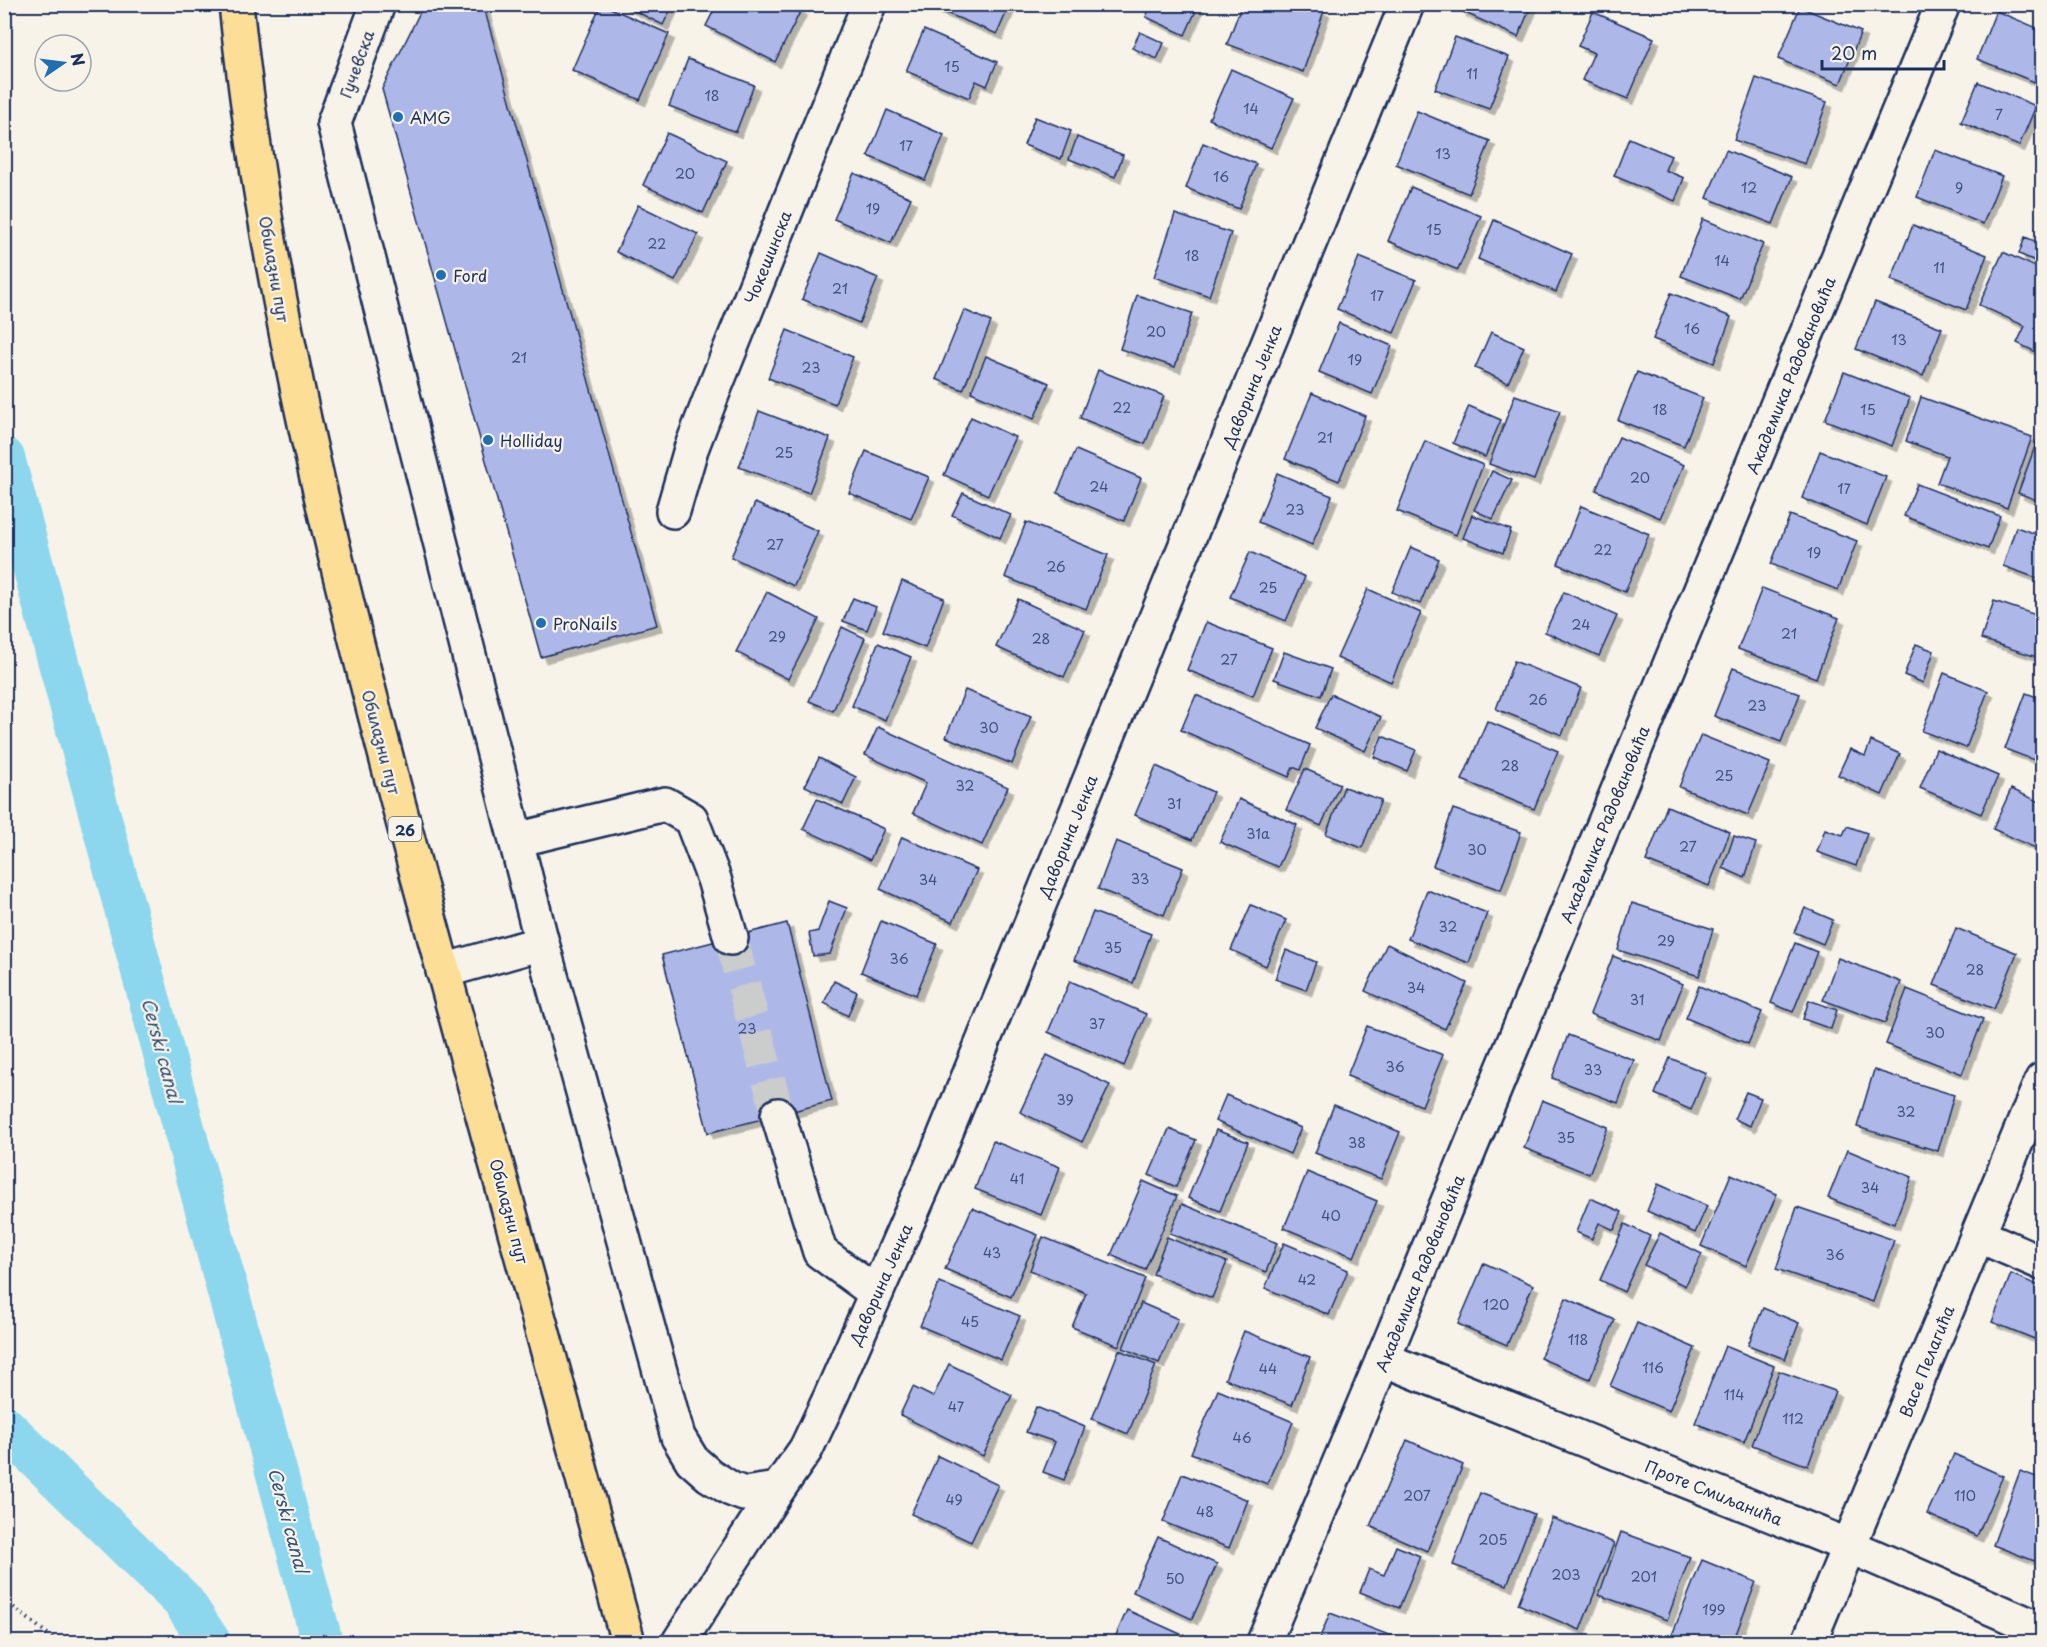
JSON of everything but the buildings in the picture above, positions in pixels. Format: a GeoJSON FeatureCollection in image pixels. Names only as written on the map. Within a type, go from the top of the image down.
{"type":"FeatureCollection","features":[{"type":"Feature","properties":{"kind":"main road","name":"Обилазни пут"},"geometry":{"type":"LineString","coordinates":[[236,4],[257,164],[294,371],[317,482],[374,714],[628,1642]]}},
{"type":"Feature","properties":{"kind":"street","name":"Гучевска"},"geometry":{"type":"LineString","coordinates":[[378,4],[334,123],[516,840]]}},
{"type":"Feature","properties":{"kind":"street","name":"Чокешинска"},"geometry":{"type":"LineString","coordinates":[[673,511],[705,411],[869,4]]}},
{"type":"Feature","properties":{"kind":"street","name":"Даворина Јенка"},"geometry":{"type":"LineString","coordinates":[[679,1642],[751,1508],[778,1489],[806,1449],[876,1293],[940,1148],[1407,4]]}},
{"type":"Feature","properties":{"kind":"street","name":"Академика Радовановића"},"geometry":{"type":"LineString","coordinates":[[1264,1642],[1943,4]]}},
{"type":"Feature","properties":{"kind":"street"},"geometry":{"type":"LineString","coordinates":[[731,938],[714,879],[691,819],[665,804],[516,840],[542,944],[678,1437],[692,1460],[731,1489],[751,1508]]}},
{"type":"Feature","properties":{"kind":"street"},"geometry":{"type":"LineString","coordinates":[[443,971],[542,944]]}},
{"type":"Feature","properties":{"kind":"street","name":"Васе Пелагића"},"geometry":{"type":"LineString","coordinates":[[1809,1642],[2043,1080]]}},
{"type":"Feature","properties":{"kind":"street"},"geometry":{"type":"LineString","coordinates":[[778,1115],[820,1252],[876,1293]]}},
{"type":"Feature","properties":{"kind":"street"},"geometry":{"type":"LineString","coordinates":[[1978,1234],[2043,1263]]}},
{"type":"Feature","properties":{"kind":"street","name":"Проте Смиљанића"},"geometry":{"type":"LineString","coordinates":[[1383,1359],[1849,1546],[2043,1630]]}},
{"type":"Feature","properties":{"kind":"path"},"geometry":{"type":"LineString","coordinates":[[4,1600],[58,1642]]}},
{"type":"Feature","properties":{"kind":"waterway","name":"Cerski canal"},"geometry":{"type":"LineString","coordinates":[[4,458],[322,1642]]}},
{"type":"Feature","properties":{"kind":"waterway"},"geometry":{"type":"LineString","coordinates":[[4,1426],[183,1601],[210,1642]]}},
{"type":"Feature","properties":{"kind":"tunnel"},"geometry":{"type":"LineString","coordinates":[[731,938],[778,1115]]}},
{"type":"Feature","properties":{"kind":"place","name":"AMG"},"geometry":{"type":"Point","coordinates":[398,117]}},
{"type":"Feature","properties":{"kind":"place","name":"Ford"},"geometry":{"type":"Point","coordinates":[441,275]}},
{"type":"Feature","properties":{"kind":"place","name":"Holliday"},"geometry":{"type":"Point","coordinates":[488,440]}},
{"type":"Feature","properties":{"kind":"place","name":"ProNails"},"geometry":{"type":"Point","coordinates":[541,623]}}]}
